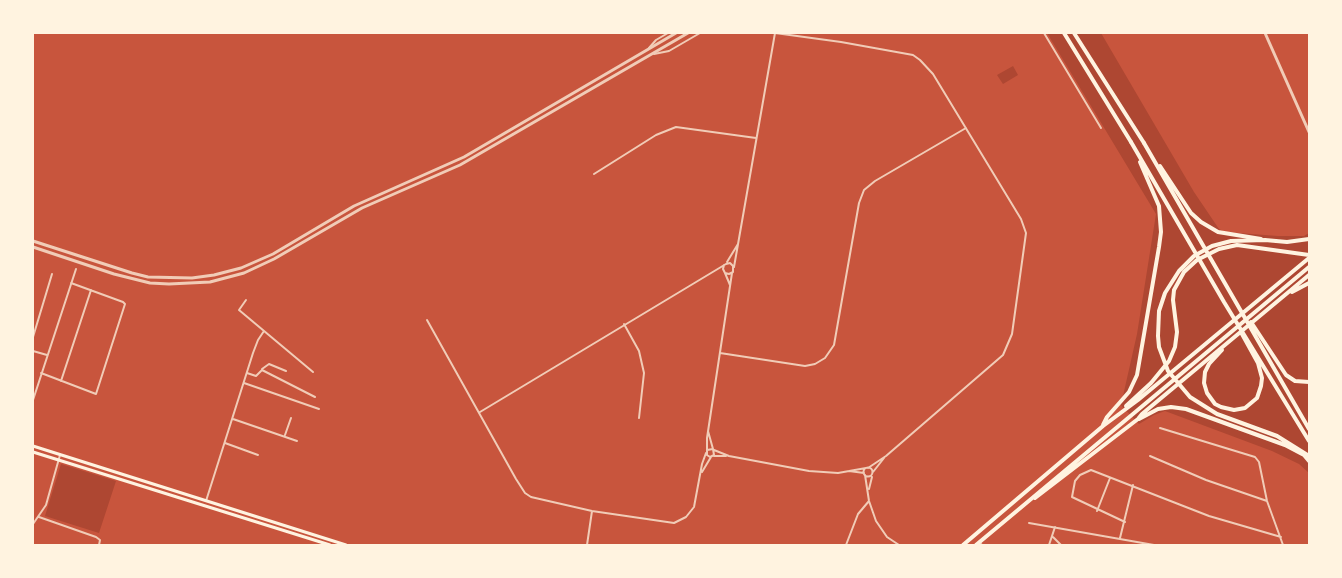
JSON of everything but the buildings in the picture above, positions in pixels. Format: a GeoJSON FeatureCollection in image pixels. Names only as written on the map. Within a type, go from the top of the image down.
{"type":"FeatureCollection","features":[{"type":"Feature","properties":{"kind":"highway"},"geometry":{"type":"LineString","coordinates":[[1064,33],[1309,441]]}},
{"type":"Feature","properties":{"kind":"highway"},"geometry":{"type":"LineString","coordinates":[[1074,33],[1191,213],[1218,232],[1265,240]]}},
{"type":"Feature","properties":{"kind":"highway"},"geometry":{"type":"LineString","coordinates":[[1103,426],[1107,417],[1129,392],[1137,375],[1161,232],[1156,198],[1131,142]]}},
{"type":"Feature","properties":{"kind":"highway"},"geometry":{"type":"LineString","coordinates":[[1144,143],[1309,429]]}},
{"type":"Feature","properties":{"kind":"highway"},"geometry":{"type":"LineString","coordinates":[[1309,239],[1287,242],[1265,240],[1231,242],[1212,246],[1194,256],[1170,282],[1160,311],[1158,336],[1163,361],[1173,378],[1190,397],[1217,414],[1277,436],[1309,456]]}},
{"type":"Feature","properties":{"kind":"highway"},"geometry":{"type":"LineString","coordinates":[[1122,412],[1169,361],[1177,332],[1174,290],[1184,272],[1197,260],[1210,252],[1243,245],[1309,257]]}},
{"type":"Feature","properties":{"kind":"highway"},"geometry":{"type":"LineString","coordinates":[[963,544],[1309,257]]}},
{"type":"Feature","properties":{"kind":"highway"},"geometry":{"type":"LineString","coordinates":[[980,544],[1309,267]]}},
{"type":"Feature","properties":{"kind":"highway"},"geometry":{"type":"LineString","coordinates":[[1138,419],[1309,275]]}},
{"type":"Feature","properties":{"kind":"highway"},"geometry":{"type":"LineString","coordinates":[[1269,308],[1300,287],[1309,284]]}},
{"type":"Feature","properties":{"kind":"highway"},"geometry":{"type":"LineString","coordinates":[[1233,338],[1209,364],[1205,372],[1204,383],[1207,393],[1221,407],[1234,410],[1245,408],[1257,398],[1262,378],[1251,347]]}},
{"type":"Feature","properties":{"kind":"highway"},"geometry":{"type":"LineString","coordinates":[[1260,341],[1286,375],[1294,381],[1309,382]]}},
{"type":"Feature","properties":{"kind":"highway"},"geometry":{"type":"LineString","coordinates":[[1029,501],[1060,481],[1138,419],[1158,409],[1186,409],[1285,445],[1304,455],[1309,461]]}},
{"type":"Feature","properties":{"kind":"main road"},"geometry":{"type":"LineString","coordinates":[[33,446],[206,501],[303,534],[320,544],[330,545]]}},
{"type":"Feature","properties":{"kind":"main road"},"geometry":{"type":"LineString","coordinates":[[33,452],[346,545]]}},
{"type":"Feature","properties":{"kind":"street"},"geometry":{"type":"LineString","coordinates":[[648,49],[656,40],[668,33]]}},
{"type":"Feature","properties":{"kind":"street"},"geometry":{"type":"LineString","coordinates":[[33,241],[122,270],[148,276],[192,278],[241,268],[273,254],[354,206],[464,157],[676,33]]}},
{"type":"Feature","properties":{"kind":"street"},"geometry":{"type":"LineString","coordinates":[[33,247],[114,274],[150,283],[210,282],[244,273],[274,259],[371,204],[460,165],[688,33]]}},
{"type":"Feature","properties":{"kind":"street"},"geometry":{"type":"LineString","coordinates":[[651,54],[669,51],[700,33]]}},
{"type":"Feature","properties":{"kind":"street"},"geometry":{"type":"LineString","coordinates":[[427,320],[525,493],[546,501],[592,510],[670,523],[681,521],[694,507],[706,452],[730,287],[775,33],[913,55],[933,74],[1021,219],[1026,232],[1012,334],[1007,349],[996,362],[886,456],[867,468],[831,473],[809,471],[729,456],[712,457],[706,452]]}},
{"type":"Feature","properties":{"kind":"street"},"geometry":{"type":"LineString","coordinates":[[1044,33],[1101,128]]}},
{"type":"Feature","properties":{"kind":"street"},"geometry":{"type":"LineString","coordinates":[[1265,33],[1309,132]]}},
{"type":"Feature","properties":{"kind":"street"},"geometry":{"type":"LineString","coordinates":[[594,174],[656,135],[676,126],[756,138]]}},
{"type":"Feature","properties":{"kind":"street"},"geometry":{"type":"LineString","coordinates":[[720,353],[805,366],[815,364],[825,357],[834,345],[859,203],[864,190],[874,181],[966,128]]}},
{"type":"Feature","properties":{"kind":"street"},"geometry":{"type":"LineString","coordinates":[[730,287],[724,272],[725,265],[739,242]]}},
{"type":"Feature","properties":{"kind":"street"},"geometry":{"type":"LineString","coordinates":[[479,413],[713,271],[730,263],[733,270]]}},
{"type":"Feature","properties":{"kind":"street"},"geometry":{"type":"LineString","coordinates":[[33,400],[76,269]]}},
{"type":"Feature","properties":{"kind":"street"},"geometry":{"type":"LineString","coordinates":[[713,271],[729,274],[733,270]]}},
{"type":"Feature","properties":{"kind":"street"},"geometry":{"type":"LineString","coordinates":[[33,337],[52,274]]}},
{"type":"Feature","properties":{"kind":"street"},"geometry":{"type":"LineString","coordinates":[[41,374],[96,394],[125,304],[71,283]]}},
{"type":"Feature","properties":{"kind":"street"},"geometry":{"type":"LineString","coordinates":[[61,381],[91,290]]}},
{"type":"Feature","properties":{"kind":"street"},"geometry":{"type":"LineString","coordinates":[[246,300],[239,310],[313,372]]}},
{"type":"Feature","properties":{"kind":"street"},"geometry":{"type":"LineString","coordinates":[[624,324],[639,351],[644,374],[639,418]]}},
{"type":"Feature","properties":{"kind":"street"},"geometry":{"type":"LineString","coordinates":[[206,501],[258,339],[264,331]]}},
{"type":"Feature","properties":{"kind":"street"},"geometry":{"type":"LineString","coordinates":[[33,351],[47,355]]}},
{"type":"Feature","properties":{"kind":"street"},"geometry":{"type":"LineString","coordinates":[[247,373],[256,376],[269,364],[286,371]]}},
{"type":"Feature","properties":{"kind":"street"},"geometry":{"type":"LineString","coordinates":[[262,369],[315,397]]}},
{"type":"Feature","properties":{"kind":"street"},"geometry":{"type":"LineString","coordinates":[[244,383],[319,409]]}},
{"type":"Feature","properties":{"kind":"street"},"geometry":{"type":"LineString","coordinates":[[284,435],[291,418]]}},
{"type":"Feature","properties":{"kind":"street"},"geometry":{"type":"LineString","coordinates":[[233,419],[297,441]]}},
{"type":"Feature","properties":{"kind":"street"},"geometry":{"type":"LineString","coordinates":[[1160,428],[1256,457],[1267,501],[1283,545]]}},
{"type":"Feature","properties":{"kind":"street"},"geometry":{"type":"LineString","coordinates":[[700,474],[712,457],[714,449],[708,431]]}},
{"type":"Feature","properties":{"kind":"street"},"geometry":{"type":"LineString","coordinates":[[225,443],[258,454]]}},
{"type":"Feature","properties":{"kind":"street"},"geometry":{"type":"LineString","coordinates":[[706,452],[714,449],[729,456]]}},
{"type":"Feature","properties":{"kind":"street"},"geometry":{"type":"LineString","coordinates":[[33,524],[46,505],[60,455]]}},
{"type":"Feature","properties":{"kind":"street"},"geometry":{"type":"LineString","coordinates":[[868,491],[873,473],[886,456]]}},
{"type":"Feature","properties":{"kind":"street"},"geometry":{"type":"LineString","coordinates":[[1150,456],[1206,480],[1267,501]]}},
{"type":"Feature","properties":{"kind":"street"},"geometry":{"type":"LineString","coordinates":[[867,468],[873,473]]}},
{"type":"Feature","properties":{"kind":"street"},"geometry":{"type":"LineString","coordinates":[[867,468],[864,474],[869,501],[881,529],[887,537],[899,545]]}},
{"type":"Feature","properties":{"kind":"street"},"geometry":{"type":"LineString","coordinates":[[1125,522],[1075,500],[1071,495],[1076,479],[1084,472],[1091,470],[1209,516],[1281,537]]}},
{"type":"Feature","properties":{"kind":"street"},"geometry":{"type":"LineString","coordinates":[[846,471],[870,476],[873,473]]}},
{"type":"Feature","properties":{"kind":"street"},"geometry":{"type":"LineString","coordinates":[[1097,511],[1110,478]]}},
{"type":"Feature","properties":{"kind":"street"},"geometry":{"type":"LineString","coordinates":[[1120,539],[1133,485]]}},
{"type":"Feature","properties":{"kind":"street"},"geometry":{"type":"LineString","coordinates":[[846,545],[858,514],[869,501]]}},
{"type":"Feature","properties":{"kind":"street"},"geometry":{"type":"LineString","coordinates":[[587,545],[592,510]]}},
{"type":"Feature","properties":{"kind":"street"},"geometry":{"type":"LineString","coordinates":[[39,517],[96,537],[100,540],[99,545]]}},
{"type":"Feature","properties":{"kind":"street"},"geometry":{"type":"LineString","coordinates":[[1029,523],[1154,545]]}},
{"type":"Feature","properties":{"kind":"street"},"geometry":{"type":"LineString","coordinates":[[1049,545],[1055,526]]}},
{"type":"Feature","properties":{"kind":"street"},"geometry":{"type":"LineString","coordinates":[[1052,536],[1061,545]]}},
{"type":"Feature","properties":{"kind":"shaded area"},"geometry":{"type":"Polygon","coordinates":[[[1047,33],[1101,33],[1194,192],[1219,229],[1225,232],[1278,236],[1304,236],[1309,233],[1309,473],[1299,464],[1272,451],[1165,411],[1139,424],[1118,402],[1123,396],[1137,334],[1156,214],[1047,33]]]}},
{"type":"Feature","properties":{"kind":"shaded area"},"geometry":{"type":"Polygon","coordinates":[[[1013,66],[1018,75],[1003,84],[997,75],[1013,66]]]}},
{"type":"Feature","properties":{"kind":"shaded area"},"geometry":{"type":"Polygon","coordinates":[[[61,464],[116,481],[99,533],[45,516],[61,464]]]}}]}
